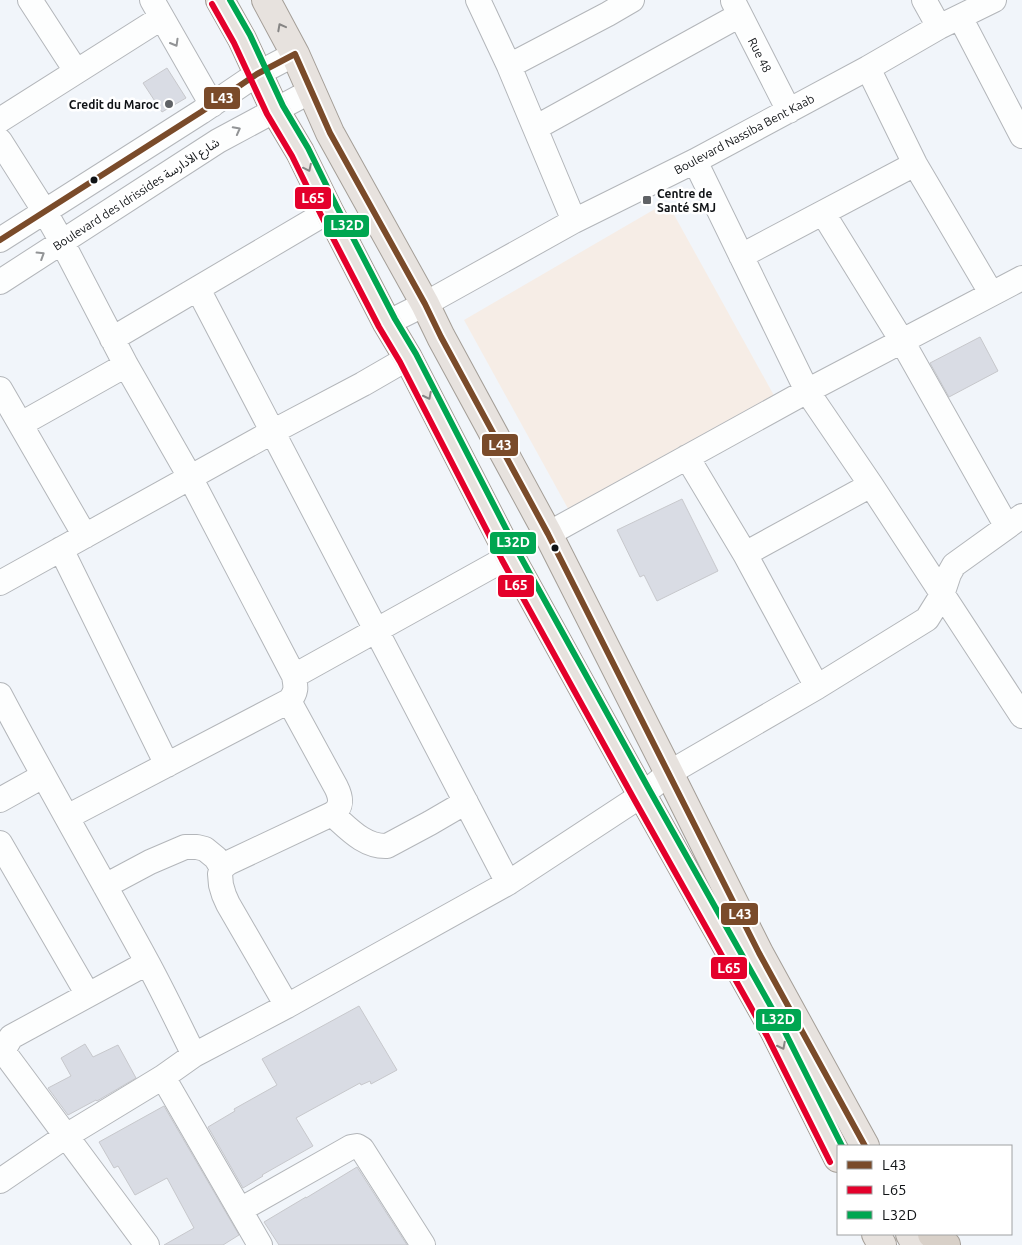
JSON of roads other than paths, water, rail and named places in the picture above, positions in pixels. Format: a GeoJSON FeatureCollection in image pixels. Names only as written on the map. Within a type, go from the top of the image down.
{"type":"FeatureCollection","features":[{"type":"Feature","properties":{"kind":"highway"},"geometry":{"type":"LineString","coordinates":[[933,1235],[946,1245]]}},
{"type":"Feature","properties":{"kind":"main road"},"geometry":{"type":"LineString","coordinates":[[220,0],[242,39],[275,110],[300,152],[510,556],[775,1032],[837,1156]]}},
{"type":"Feature","properties":{"kind":"main road"},"geometry":{"type":"LineString","coordinates":[[266,0],[295,54],[330,133],[425,304],[548,534],[759,953],[864,1145]]}},
{"type":"Feature","properties":{"kind":"street"},"geometry":{"type":"LineString","coordinates":[[30,0],[76,71]]}},
{"type":"Feature","properties":{"kind":"street"},"geometry":{"type":"LineString","coordinates":[[478,0],[509,66],[574,221]]}},
{"type":"Feature","properties":{"kind":"street"},"geometry":{"type":"LineString","coordinates":[[509,66],[605,7],[632,0]]}},
{"type":"Feature","properties":{"kind":"street"},"geometry":{"type":"LineString","coordinates":[[924,0],[949,22],[1021,132]]}},
{"type":"Feature","properties":{"kind":"street","name":"Boulevard Nassiba Bent Kaab"},"geometry":{"type":"LineString","coordinates":[[388,323],[574,221],[695,161],[949,22],[994,0]]}},
{"type":"Feature","properties":{"kind":"street"},"geometry":{"type":"LineString","coordinates":[[535,128],[736,7]]}},
{"type":"Feature","properties":{"kind":"street","name":"Rue 48"},"geometry":{"type":"LineString","coordinates":[[736,7],[789,111]]}},
{"type":"Feature","properties":{"kind":"street"},"geometry":{"type":"LineString","coordinates":[[0,120],[76,71],[156,9],[212,105]]}},
{"type":"Feature","properties":{"kind":"street"},"geometry":{"type":"LineString","coordinates":[[0,240],[212,105],[257,74],[295,54]]}},
{"type":"Feature","properties":{"kind":"street"},"geometry":{"type":"LineString","coordinates":[[868,68],[915,164],[991,293]]}},
{"type":"Feature","properties":{"kind":"street","name":"Boulevard des Idrissides شارع الأدارسة"},"geometry":{"type":"LineString","coordinates":[[0,282],[218,141],[311,91]]}},
{"type":"Feature","properties":{"kind":"street"},"geometry":{"type":"LineString","coordinates":[[0,141],[62,242],[126,366],[190,477],[294,676],[296,692],[289,701],[67,817]]}},
{"type":"Feature","properties":{"kind":"street"},"geometry":{"type":"LineString","coordinates":[[695,161],[807,391],[871,485],[1022,716]]}},
{"type":"Feature","properties":{"kind":"street"},"geometry":{"type":"LineString","coordinates":[[741,256],[915,164]]}},
{"type":"Feature","properties":{"kind":"street"},"geometry":{"type":"LineString","coordinates":[[112,339],[329,211]]}},
{"type":"Feature","properties":{"kind":"street"},"geometry":{"type":"LineString","coordinates":[[0,1181],[66,1136],[163,1077],[194,1055],[287,1006],[508,883],[642,795],[669,773],[817,687],[927,619],[942,596],[954,565],[1014,521],[823,213]]}},
{"type":"Feature","properties":{"kind":"street"},"geometry":{"type":"LineString","coordinates":[[548,534],[807,391],[1022,278]]}},
{"type":"Feature","properties":{"kind":"street"},"geometry":{"type":"LineString","coordinates":[[198,289],[508,883]]}},
{"type":"Feature","properties":{"kind":"street"},"geometry":{"type":"LineString","coordinates":[[0,584],[190,477],[408,358]]}},
{"type":"Feature","properties":{"kind":"street"},"geometry":{"type":"LineString","coordinates":[[21,424],[126,366]]}},
{"type":"Feature","properties":{"kind":"street"},"geometry":{"type":"LineString","coordinates":[[0,389],[85,536]]}},
{"type":"Feature","properties":{"kind":"street"},"geometry":{"type":"LineString","coordinates":[[687,457],[745,554],[817,687]]}},
{"type":"Feature","properties":{"kind":"street"},"geometry":{"type":"LineString","coordinates":[[745,554],[871,485]]}},
{"type":"Feature","properties":{"kind":"street"},"geometry":{"type":"LineString","coordinates":[[61,549],[167,765]]}},
{"type":"Feature","properties":{"kind":"street"},"geometry":{"type":"LineString","coordinates":[[294,676],[510,556]]}},
{"type":"Feature","properties":{"kind":"street"},"geometry":{"type":"LineString","coordinates":[[0,695],[147,963],[194,1055]]}},
{"type":"Feature","properties":{"kind":"street"},"geometry":{"type":"LineString","coordinates":[[287,1006],[228,904],[221,885],[220,874],[222,868],[228,863],[332,814],[340,804],[340,796],[289,701]]}},
{"type":"Feature","properties":{"kind":"street"},"geometry":{"type":"LineString","coordinates":[[0,800],[43,776]]}},
{"type":"Feature","properties":{"kind":"street"},"geometry":{"type":"LineString","coordinates":[[332,814],[363,840],[371,844],[387,846],[430,824],[466,802]]}},
{"type":"Feature","properties":{"kind":"street"},"geometry":{"type":"LineString","coordinates":[[0,843],[88,995]]}},
{"type":"Feature","properties":{"kind":"street"},"geometry":{"type":"LineString","coordinates":[[105,886],[150,862],[185,848],[197,847],[206,849],[216,858],[222,868]]}},
{"type":"Feature","properties":{"kind":"street"},"geometry":{"type":"LineString","coordinates":[[147,963],[11,1037],[1,1049],[147,1245]]}},
{"type":"Feature","properties":{"kind":"street"},"geometry":{"type":"LineString","coordinates":[[163,1077],[259,1245]]}},
{"type":"Feature","properties":{"kind":"street"},"geometry":{"type":"LineString","coordinates":[[240,1210],[356,1146],[362,1149],[423,1245]]}},
{"type":"Feature","properties":{"kind":"place","name":"Credit du Maroc"},"geometry":{"type":"Point","coordinates":[169,104]}},
{"type":"Feature","properties":{"kind":"place","name":"Centre de Santé SMJ"},"geometry":{"type":"Point","coordinates":[647,200]}}]}
